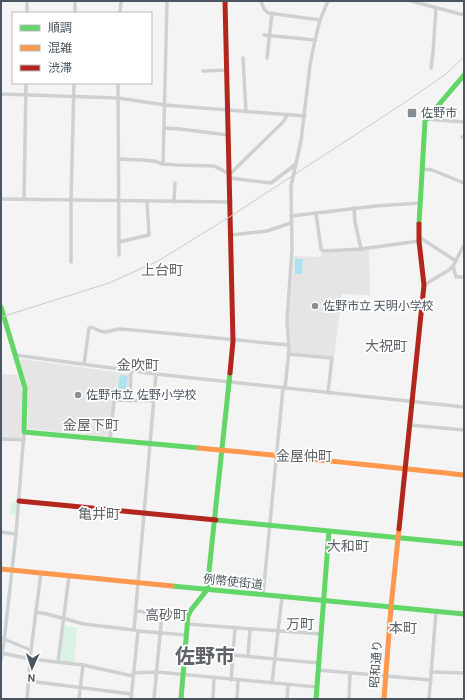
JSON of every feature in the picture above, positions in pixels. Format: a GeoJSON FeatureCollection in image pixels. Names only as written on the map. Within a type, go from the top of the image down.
{"type":"FeatureCollection","features":[{"type":"Feature","properties":{"kind":"street"},"geometry":{"type":"LineString","coordinates":[[27,1],[27,12]]}},
{"type":"Feature","properties":{"kind":"street"},"geometry":{"type":"LineString","coordinates":[[75,1],[75,12]]}},
{"type":"Feature","properties":{"kind":"street"},"geometry":{"type":"LineString","coordinates":[[120,12],[121,1]]}},
{"type":"Feature","properties":{"kind":"street"},"geometry":{"type":"LineString","coordinates":[[163,164],[167,1]]}},
{"type":"Feature","properties":{"kind":"street"},"geometry":{"type":"LineString","coordinates":[[181,699],[187,624],[191,610],[207,590],[233,341],[231,202],[225,1]]}},
{"type":"Feature","properties":{"kind":"street"},"geometry":{"type":"LineString","coordinates":[[261,1],[264,9],[268,13],[320,20]]}},
{"type":"Feature","properties":{"kind":"street"},"geometry":{"type":"LineString","coordinates":[[263,595],[276,456],[289,345],[287,320],[292,250],[290,216],[291,186],[301,141],[310,65],[315,40],[320,20],[328,1]]}},
{"type":"Feature","properties":{"kind":"street"},"geometry":{"type":"LineString","coordinates":[[411,1],[464,15]]}},
{"type":"Feature","properties":{"kind":"street"},"geometry":{"type":"LineString","coordinates":[[431,7],[433,1]]}},
{"type":"Feature","properties":{"kind":"street"},"geometry":{"type":"LineString","coordinates":[[431,68],[436,8]]}},
{"type":"Feature","properties":{"kind":"street"},"geometry":{"type":"LineString","coordinates":[[267,58],[272,13]]}},
{"type":"Feature","properties":{"kind":"street"},"geometry":{"type":"LineString","coordinates":[[264,35],[315,40]]}},
{"type":"Feature","properties":{"kind":"street"},"geometry":{"type":"LineString","coordinates":[[243,58],[246,112]]}},
{"type":"Feature","properties":{"kind":"street"},"geometry":{"type":"LineString","coordinates":[[203,71],[227,70]]}},
{"type":"Feature","properties":{"kind":"street"},"geometry":{"type":"LineString","coordinates":[[426,119],[464,75]]}},
{"type":"Feature","properties":{"kind":"street"},"geometry":{"type":"LineString","coordinates":[[24,199],[26,84]]}},
{"type":"Feature","properties":{"kind":"street"},"geometry":{"type":"LineString","coordinates":[[71,262],[74,84]]}},
{"type":"Feature","properties":{"kind":"street"},"geometry":{"type":"LineString","coordinates":[[118,84],[119,256]]}},
{"type":"Feature","properties":{"kind":"street"},"geometry":{"type":"LineString","coordinates":[[1,94],[118,98],[165,105],[305,116]]}},
{"type":"Feature","properties":{"kind":"street"},"geometry":{"type":"LineString","coordinates":[[230,176],[284,121],[287,115]]}},
{"type":"Feature","properties":{"kind":"street"},"geometry":{"type":"LineString","coordinates":[[426,119],[464,122]]}},
{"type":"Feature","properties":{"kind":"street","name":"昭和通り"},"geometry":{"type":"LineString","coordinates":[[384,699],[391,607],[424,285],[419,239],[426,119]]}},
{"type":"Feature","properties":{"kind":"street"},"geometry":{"type":"LineString","coordinates":[[164,128],[228,135]]}},
{"type":"Feature","properties":{"kind":"street"},"geometry":{"type":"LineString","coordinates":[[118,159],[154,161],[163,164],[214,166],[230,176],[271,182],[296,164]]}},
{"type":"Feature","properties":{"kind":"street"},"geometry":{"type":"LineString","coordinates":[[423,169],[432,170],[464,183]]}},
{"type":"Feature","properties":{"kind":"street"},"geometry":{"type":"LineString","coordinates":[[174,183],[174,202]]}},
{"type":"Feature","properties":{"kind":"street"},"geometry":{"type":"LineString","coordinates":[[1,199],[231,202]]}},
{"type":"Feature","properties":{"kind":"street"},"geometry":{"type":"LineString","coordinates":[[119,242],[149,235],[147,201]]}},
{"type":"Feature","properties":{"kind":"street"},"geometry":{"type":"LineString","coordinates":[[290,216],[316,214],[354,208],[420,203]]}},
{"type":"Feature","properties":{"kind":"street"},"geometry":{"type":"LineString","coordinates":[[354,208],[355,222],[361,249]]}},
{"type":"Feature","properties":{"kind":"street"},"geometry":{"type":"LineString","coordinates":[[316,214],[322,251],[361,249],[419,239],[456,261]]}},
{"type":"Feature","properties":{"kind":"street"},"geometry":{"type":"LineString","coordinates":[[231,235],[267,231],[291,223]]}},
{"type":"Feature","properties":{"kind":"street"},"geometry":{"type":"LineString","coordinates":[[424,285],[453,266],[464,244]]}},
{"type":"Feature","properties":{"kind":"street"},"geometry":{"type":"LineString","coordinates":[[453,266],[456,276],[464,277]]}},
{"type":"Feature","properties":{"kind":"street"},"geometry":{"type":"LineString","coordinates":[[1,309],[25,388],[24,440],[19,501],[1,660]]}},
{"type":"Feature","properties":{"kind":"street"},"geometry":{"type":"LineString","coordinates":[[84,364],[89,328],[91,327],[105,332],[119,329],[233,341],[289,345]]}},
{"type":"Feature","properties":{"kind":"street"},"geometry":{"type":"LineString","coordinates":[[288,354],[332,358],[328,393]]}},
{"type":"Feature","properties":{"kind":"street"},"geometry":{"type":"LineString","coordinates":[[15,355],[156,374],[464,407]]}},
{"type":"Feature","properties":{"kind":"street"},"geometry":{"type":"LineString","coordinates":[[130,400],[131,371]]}},
{"type":"Feature","properties":{"kind":"street"},"geometry":{"type":"LineString","coordinates":[[131,699],[138,582],[156,374]]}},
{"type":"Feature","properties":{"kind":"street"},"geometry":{"type":"LineString","coordinates":[[110,440],[114,402],[117,400],[154,401]]}},
{"type":"Feature","properties":{"kind":"street"},"geometry":{"type":"LineString","coordinates":[[410,425],[464,430]]}},
{"type":"Feature","properties":{"kind":"street"},"geometry":{"type":"LineString","coordinates":[[24,432],[276,456],[281,455],[464,475]]}},
{"type":"Feature","properties":{"kind":"street"},"geometry":{"type":"LineString","coordinates":[[1,439],[24,440]]}},
{"type":"Feature","properties":{"kind":"street"},"geometry":{"type":"LineString","coordinates":[[19,501],[464,544]]}},
{"type":"Feature","properties":{"kind":"street"},"geometry":{"type":"LineString","coordinates":[[316,699],[329,530]]}},
{"type":"Feature","properties":{"kind":"street"},"geometry":{"type":"LineString","coordinates":[[1,532],[16,534]]}},
{"type":"Feature","properties":{"kind":"street","name":"例幣使街道"},"geometry":{"type":"LineString","coordinates":[[1,569],[464,614]]}},
{"type":"Feature","properties":{"kind":"street"},"geometry":{"type":"LineString","coordinates":[[27,699],[31,650],[41,573]]}},
{"type":"Feature","properties":{"kind":"street"},"geometry":{"type":"LineString","coordinates":[[58,662],[69,576]]}},
{"type":"Feature","properties":{"kind":"street"},"geometry":{"type":"LineString","coordinates":[[272,683],[282,597]]}},
{"type":"Feature","properties":{"kind":"street"},"geometry":{"type":"LineString","coordinates":[[136,611],[162,614],[154,699]]}},
{"type":"Feature","properties":{"kind":"street"},"geometry":{"type":"LineString","coordinates":[[36,612],[84,624],[160,634],[186,635]]}},
{"type":"Feature","properties":{"kind":"street"},"geometry":{"type":"LineString","coordinates":[[429,699],[436,612]]}},
{"type":"Feature","properties":{"kind":"street"},"geometry":{"type":"LineString","coordinates":[[187,624],[321,634]]}},
{"type":"Feature","properties":{"kind":"street"},"geometry":{"type":"LineString","coordinates":[[231,680],[235,628]]}},
{"type":"Feature","properties":{"kind":"street"},"geometry":{"type":"LineString","coordinates":[[248,656],[250,629]]}},
{"type":"Feature","properties":{"kind":"street"},"geometry":{"type":"LineString","coordinates":[[3,639],[31,650]]}},
{"type":"Feature","properties":{"kind":"street"},"geometry":{"type":"LineString","coordinates":[[2,654],[133,674],[156,672],[317,687]]}},
{"type":"Feature","properties":{"kind":"street"},"geometry":{"type":"LineString","coordinates":[[233,655],[319,663]]}},
{"type":"Feature","properties":{"kind":"street"},"geometry":{"type":"LineString","coordinates":[[79,699],[83,666]]}},
{"type":"Feature","properties":{"kind":"street"},"geometry":{"type":"LineString","coordinates":[[318,670],[430,680]]}},
{"type":"Feature","properties":{"kind":"street"},"geometry":{"type":"LineString","coordinates":[[431,672],[464,674]]}},
{"type":"Feature","properties":{"kind":"street"},"geometry":{"type":"LineString","coordinates":[[348,699],[350,673]]}},
{"type":"Feature","properties":{"kind":"street"},"geometry":{"type":"LineString","coordinates":[[214,678],[214,699]]}},
{"type":"Feature","properties":{"kind":"street"},"geometry":{"type":"LineString","coordinates":[[237,699],[238,680]]}},
{"type":"Feature","properties":{"kind":"street"},"geometry":{"type":"LineString","coordinates":[[29,681],[131,694]]}},
{"type":"Feature","properties":{"kind":"street"},"geometry":{"type":"LineString","coordinates":[[287,699],[288,685]]}},
{"type":"Feature","properties":{"kind":"shaded area","name":"佐野市立 天明小学校"},"geometry":{"type":"Polygon","coordinates":[[[369,249],[370,295],[342,294],[334,357],[291,353],[289,318],[294,256],[319,257],[323,253],[369,249]]]}},
{"type":"Feature","properties":{"kind":"shaded area","name":"佐野市立 佐野小学校"},"geometry":{"type":"Polygon","coordinates":[[[22,359],[130,374],[128,400],[115,400],[110,437],[28,429],[28,392],[20,361],[22,359]]]}},
{"type":"Feature","properties":{"kind":"shaded area"},"geometry":{"type":"Polygon","coordinates":[[[1,374],[18,375],[23,395],[21,437],[18,439],[1,438],[1,374]]]}},
{"type":"Feature","properties":{"kind":"green space"},"geometry":{"type":"Polygon","coordinates":[[[11,502],[17,503],[16,515],[10,514],[11,502]]]}},
{"type":"Feature","properties":{"kind":"green space"},"geometry":{"type":"Polygon","coordinates":[[[64,625],[77,628],[74,664],[58,661],[64,625]]]}},
{"type":"Feature","properties":{"kind":"water"},"geometry":{"type":"Polygon","coordinates":[[[295,259],[303,259],[302,274],[295,274],[295,259]]]}},
{"type":"Feature","properties":{"kind":"water"},"geometry":{"type":"Polygon","coordinates":[[[120,375],[128,376],[126,390],[118,389],[120,375]]]}},
{"type":"Feature","properties":{"kind":"railway"},"geometry":{"type":"LineString","coordinates":[[1,317],[109,283],[158,261],[231,216],[410,99],[446,74],[464,57]]}},
{"type":"Feature","properties":{"kind":"traffic: fast"},"geometry":{"type":"LineString","coordinates":[[419,224],[425,121],[464,75]]}},
{"type":"Feature","properties":{"kind":"traffic: fast"},"geometry":{"type":"LineString","coordinates":[[1,307],[25,388],[24,432],[199,448]]}},
{"type":"Feature","properties":{"kind":"traffic: fast"},"geometry":{"type":"LineString","coordinates":[[181,699],[188,616],[207,590],[230,373]]}},
{"type":"Feature","properties":{"kind":"traffic: fast"},"geometry":{"type":"LineString","coordinates":[[216,520],[464,544]]}},
{"type":"Feature","properties":{"kind":"traffic: fast"},"geometry":{"type":"LineString","coordinates":[[316,699],[329,531]]}},
{"type":"Feature","properties":{"kind":"traffic: fast"},"geometry":{"type":"LineString","coordinates":[[172,586],[464,614]]}},
{"type":"Feature","properties":{"kind":"traffic: slow"},"geometry":{"type":"LineString","coordinates":[[199,448],[464,475]]}},
{"type":"Feature","properties":{"kind":"traffic: slow"},"geometry":{"type":"LineString","coordinates":[[384,699],[399,529]]}},
{"type":"Feature","properties":{"kind":"traffic: slow"},"geometry":{"type":"LineString","coordinates":[[1,569],[172,586]]}},
{"type":"Feature","properties":{"kind":"traffic: jam"},"geometry":{"type":"LineString","coordinates":[[225,1],[233,341],[230,373]]}},
{"type":"Feature","properties":{"kind":"traffic: jam"},"geometry":{"type":"LineString","coordinates":[[399,529],[424,285],[419,241],[419,224]]}},
{"type":"Feature","properties":{"kind":"traffic: jam"},"geometry":{"type":"LineString","coordinates":[[19,501],[216,520]]}},
{"type":"Feature","properties":{"kind":"place","name":"佐野市"},"geometry":{"type":"Point","coordinates":[412,113]}},
{"type":"Feature","properties":{"kind":"place","name":"佐野市立 天明小学校"},"geometry":{"type":"Point","coordinates":[315,306]}},
{"type":"Feature","properties":{"kind":"place","name":"佐野市立 佐野小学校"},"geometry":{"type":"Point","coordinates":[78,395]}},
{"type":"Feature","properties":{"kind":"district","name":"上台町"},"geometry":{"type":"Point","coordinates":[162,270]}},
{"type":"Feature","properties":{"kind":"district","name":"大祝町"},"geometry":{"type":"Point","coordinates":[386,346]}},
{"type":"Feature","properties":{"kind":"district","name":"金吹町"},"geometry":{"type":"Point","coordinates":[138,365]}},
{"type":"Feature","properties":{"kind":"district","name":"金屋下町"},"geometry":{"type":"Point","coordinates":[91,425]}},
{"type":"Feature","properties":{"kind":"district","name":"金屋仲町"},"geometry":{"type":"Point","coordinates":[304,456]}},
{"type":"Feature","properties":{"kind":"district","name":"亀井町"},"geometry":{"type":"Point","coordinates":[99,514]}},
{"type":"Feature","properties":{"kind":"district","name":"大和町"},"geometry":{"type":"Point","coordinates":[348,546]}},
{"type":"Feature","properties":{"kind":"district","name":"高砂町"},"geometry":{"type":"Point","coordinates":[166,615]}},
{"type":"Feature","properties":{"kind":"district","name":"万町"},"geometry":{"type":"Point","coordinates":[300,624]}},
{"type":"Feature","properties":{"kind":"district","name":"本町"},"geometry":{"type":"Point","coordinates":[403,628]}},
{"type":"Feature","properties":{"kind":"district","name":"佐野市"},"geometry":{"type":"Point","coordinates":[205,656]}}]}
